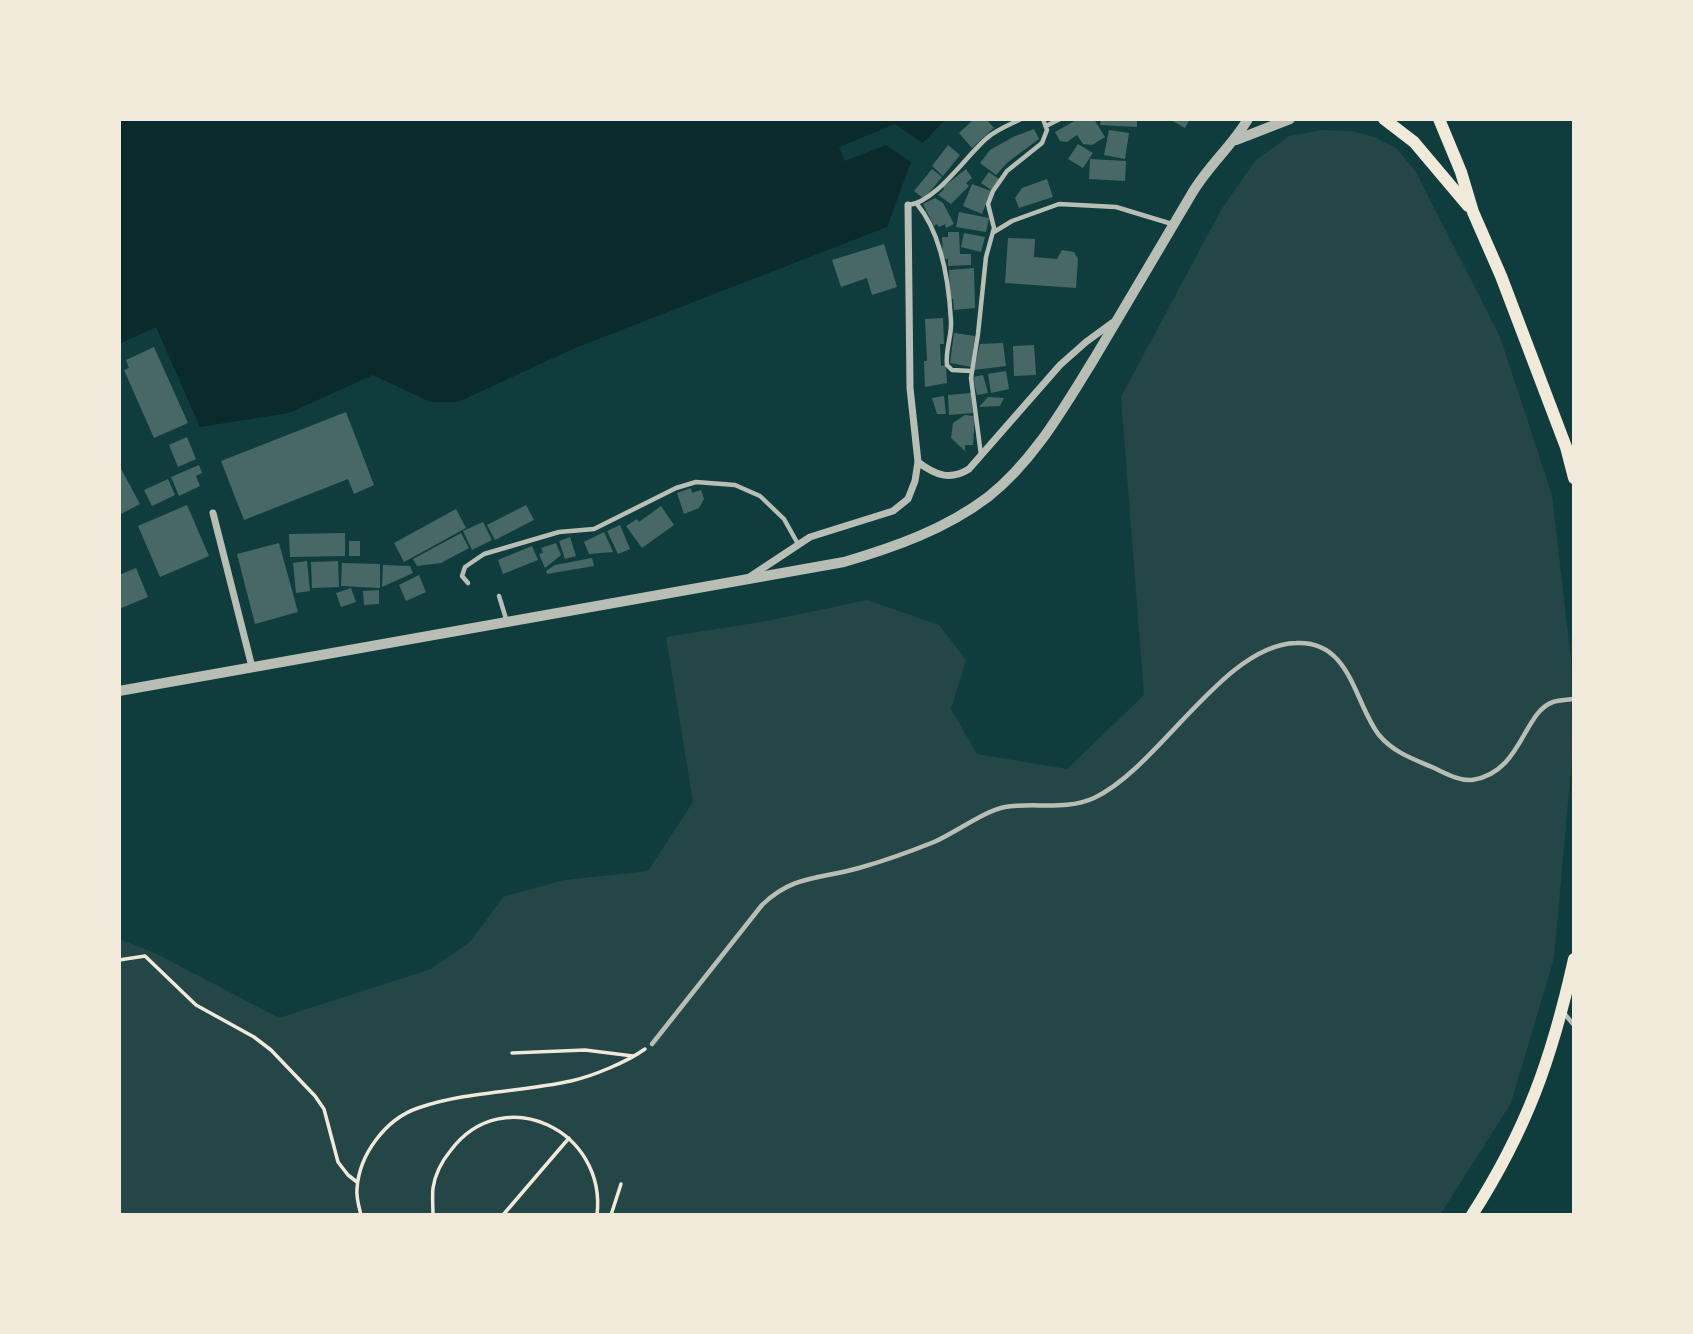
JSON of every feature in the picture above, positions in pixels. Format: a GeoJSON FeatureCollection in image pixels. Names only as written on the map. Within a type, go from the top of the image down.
{"type":"FeatureCollection","features":[{"type":"Feature","properties":{"kind":"main road"},"geometry":{"type":"LineString","coordinates":[[1384,119],[1415,142],[1472,212]]}},
{"type":"Feature","properties":{"kind":"main road"},"geometry":{"type":"LineString","coordinates":[[1439,119],[1461,172],[1472,212],[1501,276],[1566,447],[1574,478]]}},
{"type":"Feature","properties":{"kind":"main road"},"geometry":{"type":"LineString","coordinates":[[1472,1215],[1499,1172],[1540,1085],[1562,1012],[1574,959]]}},
{"type":"Feature","properties":{"kind":"street"},"geometry":{"type":"LineString","coordinates":[[119,691],[844,562],[876,553],[931,531],[972,509],[1005,482],[1035,448],[1071,396],[1195,188],[1236,140],[1248,119]]}},
{"type":"Feature","properties":{"kind":"street"},"geometry":{"type":"LineString","coordinates":[[1236,140],[1290,119]]}},
{"type":"Feature","properties":{"kind":"street"},"geometry":{"type":"LineString","coordinates":[[744,580],[818,534],[899,508],[911,492],[918,462],[910,388],[908,205]]}},
{"type":"Feature","properties":{"kind":"street"},"geometry":{"type":"LineString","coordinates":[[918,462],[933,472],[949,477],[962,473],[981,456],[1060,365],[1117,320]]}},
{"type":"Feature","properties":{"kind":"street"},"geometry":{"type":"LineString","coordinates":[[213,513],[253,667]]}},
{"type":"Feature","properties":{"kind":"lane"},"geometry":{"type":"LineString","coordinates":[[908,205],[917,204],[938,190],[987,138],[1021,119]]}},
{"type":"Feature","properties":{"kind":"lane"},"geometry":{"type":"LineString","coordinates":[[981,456],[971,371],[978,334],[986,257],[993,233],[994,219],[988,208],[993,191],[1007,171],[1042,143],[1046,135],[1043,119]]}},
{"type":"Feature","properties":{"kind":"lane"},"geometry":{"type":"LineString","coordinates":[[1046,126],[1060,119]]}},
{"type":"Feature","properties":{"kind":"lane"},"geometry":{"type":"LineString","coordinates":[[917,204],[934,234],[945,273],[951,323],[947,365],[952,370],[971,371]]}},
{"type":"Feature","properties":{"kind":"lane"},"geometry":{"type":"LineString","coordinates":[[993,233],[1012,221],[1059,204],[1116,206],[1173,224]]}},
{"type":"Feature","properties":{"kind":"lane"},"geometry":{"type":"LineString","coordinates":[[467,583],[463,571],[479,557],[559,532],[594,529],[676,488],[696,482],[735,485],[760,496],[784,519],[799,545]]}},
{"type":"Feature","properties":{"kind":"lane"},"geometry":{"type":"LineString","coordinates":[[499,596],[507,622]]}},
{"type":"Feature","properties":{"kind":"lane"},"geometry":{"type":"LineString","coordinates":[[652,1044],[762,905],[784,887],[807,878],[856,869],[936,842],[1003,807],[1070,805],[1094,798],[1131,773],[1220,682],[1250,660],[1279,646],[1306,643],[1316,646],[1335,659],[1351,678],[1373,726],[1388,744],[1405,755],[1461,780],[1480,778],[1495,770],[1517,750],[1538,713],[1552,702],[1574,699]]}},
{"type":"Feature","properties":{"kind":"lane"},"geometry":{"type":"LineString","coordinates":[[1562,1012],[1574,1025]]}},
{"type":"Feature","properties":{"kind":"path"},"geometry":{"type":"LineString","coordinates":[[119,960],[145,956],[188,999],[254,1037],[271,1050],[320,1102],[338,1162],[358,1183]]}},
{"type":"Feature","properties":{"kind":"path"},"geometry":{"type":"LineString","coordinates":[[361,1215],[356,1190],[363,1161],[371,1147],[393,1122],[418,1108],[445,1101],[574,1080],[635,1056],[652,1044]]}},
{"type":"Feature","properties":{"kind":"path"},"geometry":{"type":"LineString","coordinates":[[512,1053],[585,1050],[635,1056]]}},
{"type":"Feature","properties":{"kind":"path"},"geometry":{"type":"LineString","coordinates":[[433,1215],[433,1188],[442,1161],[459,1139],[482,1124],[509,1118],[536,1120],[561,1131],[581,1150],[594,1175],[598,1199],[597,1215]]}},
{"type":"Feature","properties":{"kind":"path"},"geometry":{"type":"LineString","coordinates":[[503,1215],[569,1138]]}},
{"type":"Feature","properties":{"kind":"path"},"geometry":{"type":"LineString","coordinates":[[611,1215],[621,1184]]}},
{"type":"Feature","properties":{"kind":"shaded area"},"geometry":{"type":"Polygon","coordinates":[[[119,119],[946,119],[923,143],[895,124],[839,147],[845,161],[886,145],[911,162],[887,227],[575,348],[458,402],[430,402],[373,375],[289,413],[200,427],[156,327],[119,344],[119,119]]]}},
{"type":"Feature","properties":{"kind":"shaded area"},"geometry":{"type":"Polygon","coordinates":[[[1322,130],[1351,131],[1375,137],[1396,148],[1416,172],[1500,337],[1552,495],[1571,660],[1572,758],[1554,958],[1511,1103],[1440,1215],[119,1215],[119,939],[155,953],[279,1018],[431,969],[471,941],[503,897],[564,880],[648,871],[693,802],[666,637],[767,621],[867,600],[939,625],[966,660],[951,709],[977,754],[1067,769],[1144,695],[1121,397],[1221,210],[1255,161],[1289,136],[1322,130]]]}},
{"type":"Feature","properties":{"kind":"building"},"geometry":{"type":"Polygon","coordinates":[[[974,119],[986,119],[994,128],[972,148],[959,133],[974,119]]]}},
{"type":"Feature","properties":{"kind":"building"},"geometry":{"type":"Polygon","coordinates":[[[1078,119],[1094,119],[1105,137],[1092,145],[1083,144],[1077,135],[1067,142],[1060,141],[1055,132],[1078,119]]]}},
{"type":"Feature","properties":{"kind":"building"},"geometry":{"type":"Polygon","coordinates":[[[1101,119],[1137,119],[1137,127],[1100,125],[1101,119]]]}},
{"type":"Feature","properties":{"kind":"building"},"geometry":{"type":"Polygon","coordinates":[[[1169,119],[1190,119],[1185,128],[1169,119]]]}},
{"type":"Feature","properties":{"kind":"building"},"geometry":{"type":"Polygon","coordinates":[[[1034,129],[1039,139],[1008,162],[996,175],[980,163],[990,150],[1034,129]]]}},
{"type":"Feature","properties":{"kind":"building"},"geometry":{"type":"Polygon","coordinates":[[[1109,130],[1129,133],[1125,159],[1104,155],[1109,130]]]}},
{"type":"Feature","properties":{"kind":"building"},"geometry":{"type":"Polygon","coordinates":[[[1078,144],[1093,153],[1083,168],[1068,159],[1078,144]]]}},
{"type":"Feature","properties":{"kind":"building"},"geometry":{"type":"Polygon","coordinates":[[[948,145],[960,155],[943,176],[932,166],[948,145]]]}},
{"type":"Feature","properties":{"kind":"building"},"geometry":{"type":"Polygon","coordinates":[[[1090,159],[1126,161],[1125,181],[1089,179],[1090,159]]]}},
{"type":"Feature","properties":{"kind":"building"},"geometry":{"type":"Polygon","coordinates":[[[932,169],[942,177],[924,199],[914,191],[932,169]]]}},
{"type":"Feature","properties":{"kind":"building"},"geometry":{"type":"Polygon","coordinates":[[[966,169],[972,178],[966,183],[969,186],[951,204],[938,195],[943,187],[966,169]]]}},
{"type":"Feature","properties":{"kind":"building"},"geometry":{"type":"Polygon","coordinates":[[[989,172],[999,179],[991,190],[981,183],[989,172]]]}},
{"type":"Feature","properties":{"kind":"building"},"geometry":{"type":"Polygon","coordinates":[[[1047,179],[1053,197],[1019,208],[1015,198],[1022,188],[1047,179]]]}},
{"type":"Feature","properties":{"kind":"building"},"geometry":{"type":"Polygon","coordinates":[[[972,184],[991,191],[982,214],[963,206],[972,184]]]}},
{"type":"Feature","properties":{"kind":"building"},"geometry":{"type":"Polygon","coordinates":[[[935,198],[943,203],[954,224],[946,228],[945,224],[934,226],[923,204],[935,198]]]}},
{"type":"Feature","properties":{"kind":"building"},"geometry":{"type":"Polygon","coordinates":[[[959,212],[989,218],[986,232],[956,227],[959,212]]]}},
{"type":"Feature","properties":{"kind":"building"},"geometry":{"type":"Polygon","coordinates":[[[948,232],[959,232],[960,254],[971,254],[971,265],[948,266],[948,259],[943,259],[942,237],[948,237],[948,232]]]}},
{"type":"Feature","properties":{"kind":"building"},"geometry":{"type":"Polygon","coordinates":[[[964,233],[985,237],[981,252],[961,247],[964,233]]]}},
{"type":"Feature","properties":{"kind":"building"},"geometry":{"type":"Polygon","coordinates":[[[1008,238],[1035,239],[1034,257],[1057,259],[1062,250],[1074,252],[1078,259],[1076,288],[1005,283],[1008,238]]]}},
{"type":"Feature","properties":{"kind":"building"},"geometry":{"type":"Polygon","coordinates":[[[884,244],[897,287],[872,295],[867,278],[841,287],[832,260],[884,244]]]}},
{"type":"Feature","properties":{"kind":"building"},"geometry":{"type":"Polygon","coordinates":[[[974,268],[975,308],[954,310],[953,299],[950,299],[949,270],[974,268]]]}},
{"type":"Feature","properties":{"kind":"building"},"geometry":{"type":"Polygon","coordinates":[[[943,318],[941,366],[946,365],[947,383],[925,387],[925,319],[943,318]]]}},
{"type":"Feature","properties":{"kind":"building"},"geometry":{"type":"Polygon","coordinates":[[[954,333],[975,336],[971,367],[950,363],[954,333]]]}},
{"type":"Feature","properties":{"kind":"building"},"geometry":{"type":"Polygon","coordinates":[[[1003,343],[1006,366],[974,370],[980,344],[1003,343]]]}},
{"type":"Feature","properties":{"kind":"building"},"geometry":{"type":"Polygon","coordinates":[[[1034,345],[1036,375],[1014,376],[1013,346],[1034,345]]]}},
{"type":"Feature","properties":{"kind":"building"},"geometry":{"type":"Polygon","coordinates":[[[154,347],[188,423],[154,438],[124,370],[129,368],[126,360],[154,347]]]}},
{"type":"Feature","properties":{"kind":"building"},"geometry":{"type":"Polygon","coordinates":[[[1006,371],[1009,389],[991,393],[988,374],[1006,371]]]}},
{"type":"Feature","properties":{"kind":"building"},"geometry":{"type":"Polygon","coordinates":[[[983,375],[988,393],[977,395],[973,377],[983,375]]]}},
{"type":"Feature","properties":{"kind":"building"},"geometry":{"type":"Polygon","coordinates":[[[971,393],[973,413],[949,415],[948,395],[971,393]]]}},
{"type":"Feature","properties":{"kind":"building"},"geometry":{"type":"Polygon","coordinates":[[[944,396],[946,414],[937,414],[932,398],[944,396]]]}},
{"type":"Feature","properties":{"kind":"building"},"geometry":{"type":"Polygon","coordinates":[[[988,397],[1004,398],[1000,406],[979,407],[988,397]]]}},
{"type":"Feature","properties":{"kind":"building"},"geometry":{"type":"Polygon","coordinates":[[[346,412],[374,485],[354,494],[348,479],[244,520],[221,461],[346,412]]]}},
{"type":"Feature","properties":{"kind":"building"},"geometry":{"type":"Polygon","coordinates":[[[965,415],[975,416],[973,445],[965,445],[965,451],[951,438],[953,423],[965,415]]]}},
{"type":"Feature","properties":{"kind":"building"},"geometry":{"type":"Polygon","coordinates":[[[187,437],[196,459],[178,467],[169,445],[187,437]]]}},
{"type":"Feature","properties":{"kind":"building"},"geometry":{"type":"Polygon","coordinates":[[[119,465],[140,504],[119,515],[119,465]]]}},
{"type":"Feature","properties":{"kind":"building"},"geometry":{"type":"Polygon","coordinates":[[[199,465],[202,473],[196,476],[200,486],[179,496],[171,477],[199,465]]]}},
{"type":"Feature","properties":{"kind":"building"},"geometry":{"type":"Polygon","coordinates":[[[168,479],[175,495],[152,506],[144,490],[168,479]]]}},
{"type":"Feature","properties":{"kind":"building"},"geometry":{"type":"Polygon","coordinates":[[[691,488],[692,493],[701,490],[704,499],[699,508],[684,514],[677,493],[691,488]]]}},
{"type":"Feature","properties":{"kind":"building"},"geometry":{"type":"Polygon","coordinates":[[[187,505],[209,556],[160,577],[138,526],[187,505]]]}},
{"type":"Feature","properties":{"kind":"building"},"geometry":{"type":"Polygon","coordinates":[[[526,505],[534,520],[495,540],[487,525],[526,505]]]}},
{"type":"Feature","properties":{"kind":"building"},"geometry":{"type":"Polygon","coordinates":[[[661,506],[674,525],[642,548],[626,526],[637,519],[639,522],[661,506]]]}},
{"type":"Feature","properties":{"kind":"building"},"geometry":{"type":"Polygon","coordinates":[[[456,509],[466,528],[404,562],[394,543],[456,509]]]}},
{"type":"Feature","properties":{"kind":"building"},"geometry":{"type":"Polygon","coordinates":[[[483,522],[492,540],[472,550],[463,531],[483,522]]]}},
{"type":"Feature","properties":{"kind":"building"},"geometry":{"type":"Polygon","coordinates":[[[620,525],[630,549],[618,554],[607,531],[620,525]]]}},
{"type":"Feature","properties":{"kind":"building"},"geometry":{"type":"Polygon","coordinates":[[[604,532],[613,552],[589,554],[584,542],[604,532]]]}},
{"type":"Feature","properties":{"kind":"building"},"geometry":{"type":"Polygon","coordinates":[[[345,533],[345,556],[290,557],[289,534],[345,533]]]}},
{"type":"Feature","properties":{"kind":"building"},"geometry":{"type":"Polygon","coordinates":[[[461,533],[469,548],[441,563],[417,566],[413,559],[461,533]]]}},
{"type":"Feature","properties":{"kind":"building"},"geometry":{"type":"Polygon","coordinates":[[[570,537],[576,556],[565,559],[559,541],[570,537]]]}},
{"type":"Feature","properties":{"kind":"building"},"geometry":{"type":"Polygon","coordinates":[[[349,541],[360,541],[360,556],[349,556],[349,541]]]}},
{"type":"Feature","properties":{"kind":"building"},"geometry":{"type":"Polygon","coordinates":[[[279,543],[298,612],[255,624],[237,554],[279,543]]]}},
{"type":"Feature","properties":{"kind":"building"},"geometry":{"type":"Polygon","coordinates":[[[556,543],[561,555],[545,568],[539,554],[543,553],[541,548],[556,543]]]}},
{"type":"Feature","properties":{"kind":"building"},"geometry":{"type":"Polygon","coordinates":[[[532,546],[538,560],[503,574],[498,560],[532,546]]]}},
{"type":"Feature","properties":{"kind":"building"},"geometry":{"type":"Polygon","coordinates":[[[592,558],[594,566],[547,574],[546,571],[555,565],[592,558]]]}},
{"type":"Feature","properties":{"kind":"building"},"geometry":{"type":"Polygon","coordinates":[[[307,561],[310,591],[296,593],[293,563],[307,561]]]}},
{"type":"Feature","properties":{"kind":"building"},"geometry":{"type":"Polygon","coordinates":[[[338,561],[339,587],[312,588],[311,562],[338,561]]]}},
{"type":"Feature","properties":{"kind":"building"},"geometry":{"type":"Polygon","coordinates":[[[342,563],[380,564],[380,588],[341,586],[342,563]]]}},
{"type":"Feature","properties":{"kind":"building"},"geometry":{"type":"Polygon","coordinates":[[[383,565],[410,566],[413,573],[382,587],[383,565]]]}},
{"type":"Feature","properties":{"kind":"building"},"geometry":{"type":"Polygon","coordinates":[[[136,568],[148,597],[119,609],[119,575],[136,568]]]}},
{"type":"Feature","properties":{"kind":"building"},"geometry":{"type":"Polygon","coordinates":[[[419,575],[426,592],[406,601],[399,585],[419,575]]]}},
{"type":"Feature","properties":{"kind":"building"},"geometry":{"type":"Polygon","coordinates":[[[351,588],[356,602],[341,607],[336,593],[351,588]]]}},
{"type":"Feature","properties":{"kind":"building"},"geometry":{"type":"Polygon","coordinates":[[[379,590],[379,604],[364,605],[363,591],[379,590]]]}}]}
